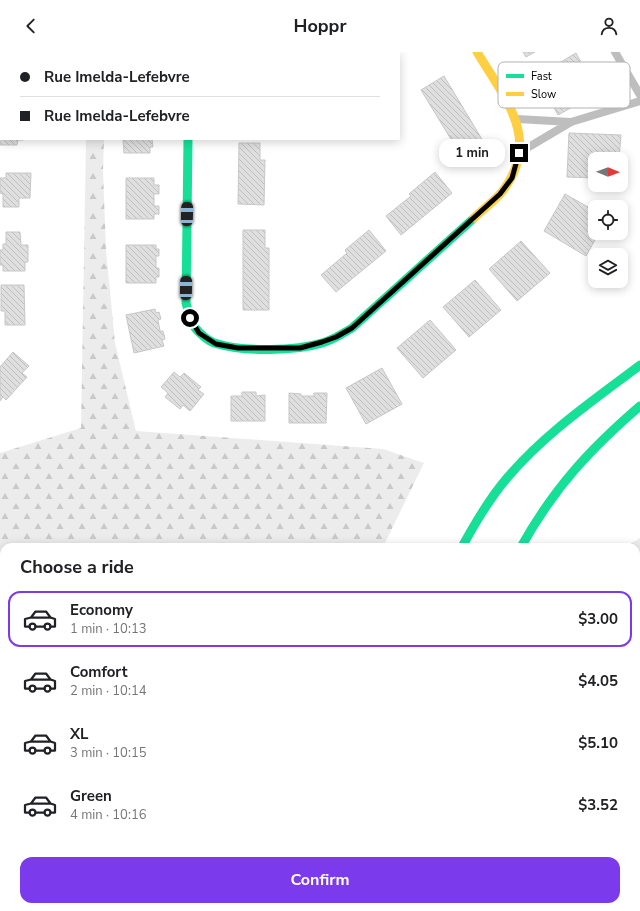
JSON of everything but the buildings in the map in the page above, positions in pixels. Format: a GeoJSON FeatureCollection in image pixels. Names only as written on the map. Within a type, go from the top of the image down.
{"type":"FeatureCollection","features":[{"type":"Feature","properties":{"kind":"main road"},"geometry":{"type":"LineString","coordinates":[[477,52],[498,87]]}},
{"type":"Feature","properties":{"kind":"main road"},"geometry":{"type":"LineString","coordinates":[[188,140],[186,303],[190,318],[199,333],[216,344],[238,348],[300,348],[329,340],[352,328],[500,194],[512,178],[519,153],[520,132],[511,108]]}},
{"type":"Feature","properties":{"kind":"main road"},"geometry":{"type":"LineString","coordinates":[[464,543],[489,502],[507,478],[527,457],[568,421],[640,366]]}},
{"type":"Feature","properties":{"kind":"main road"},"geometry":{"type":"LineString","coordinates":[[523,543],[545,505],[569,473],[600,442],[640,406]]}},
{"type":"Feature","properties":{"kind":"lane"},"geometry":{"type":"LineString","coordinates":[[616,52],[622,62]]}},
{"type":"Feature","properties":{"kind":"lane"},"geometry":{"type":"LineString","coordinates":[[630,77],[640,95]]}},
{"type":"Feature","properties":{"kind":"lane"},"geometry":{"type":"LineString","coordinates":[[630,104],[640,101]]}},
{"type":"Feature","properties":{"kind":"lane"},"geometry":{"type":"LineString","coordinates":[[519,153],[571,122],[617,108]]}},
{"type":"Feature","properties":{"kind":"lane"},"geometry":{"type":"LineString","coordinates":[[515,118],[571,122]]}},
{"type":"Feature","properties":{"kind":"green space"},"geometry":{"type":"Polygon","coordinates":[[[86,140],[104,140],[103,171],[106,250],[115,343],[136,431],[383,449],[424,463],[385,543],[0,543],[0,453],[81,428],[86,140]]]}},
{"type":"Feature","properties":{"kind":"green space"},"geometry":{"type":"Polygon","coordinates":[[[640,538],[640,543],[632,543],[640,538]]]}},
{"type":"Feature","properties":{"kind":"traffic: fast"},"geometry":{"type":"LineString","coordinates":[[188,140],[186,303],[194,327],[211,341],[229,347],[270,350],[285,349],[311,346],[334,339],[352,328],[474,218]]}},
{"type":"Feature","properties":{"kind":"traffic: fast"},"geometry":{"type":"LineString","coordinates":[[464,543],[494,494],[537,446],[570,418],[640,365]]}},
{"type":"Feature","properties":{"kind":"traffic: fast"},"geometry":{"type":"LineString","coordinates":[[523,543],[546,506],[574,471],[605,438],[640,406]]}},
{"type":"Feature","properties":{"kind":"traffic: slow"},"geometry":{"type":"LineString","coordinates":[[477,52],[498,86]]}},
{"type":"Feature","properties":{"kind":"traffic: slow"},"geometry":{"type":"LineString","coordinates":[[474,218],[495,200],[513,174],[519,155],[519,137],[510,108]]}},
{"type":"Feature","properties":{"kind":"route"},"geometry":{"type":"LineString","coordinates":[[190,318],[199,333],[216,344],[238,348],[300,348],[336,337],[352,328],[500,194],[512,178],[519,153]]}}]}
